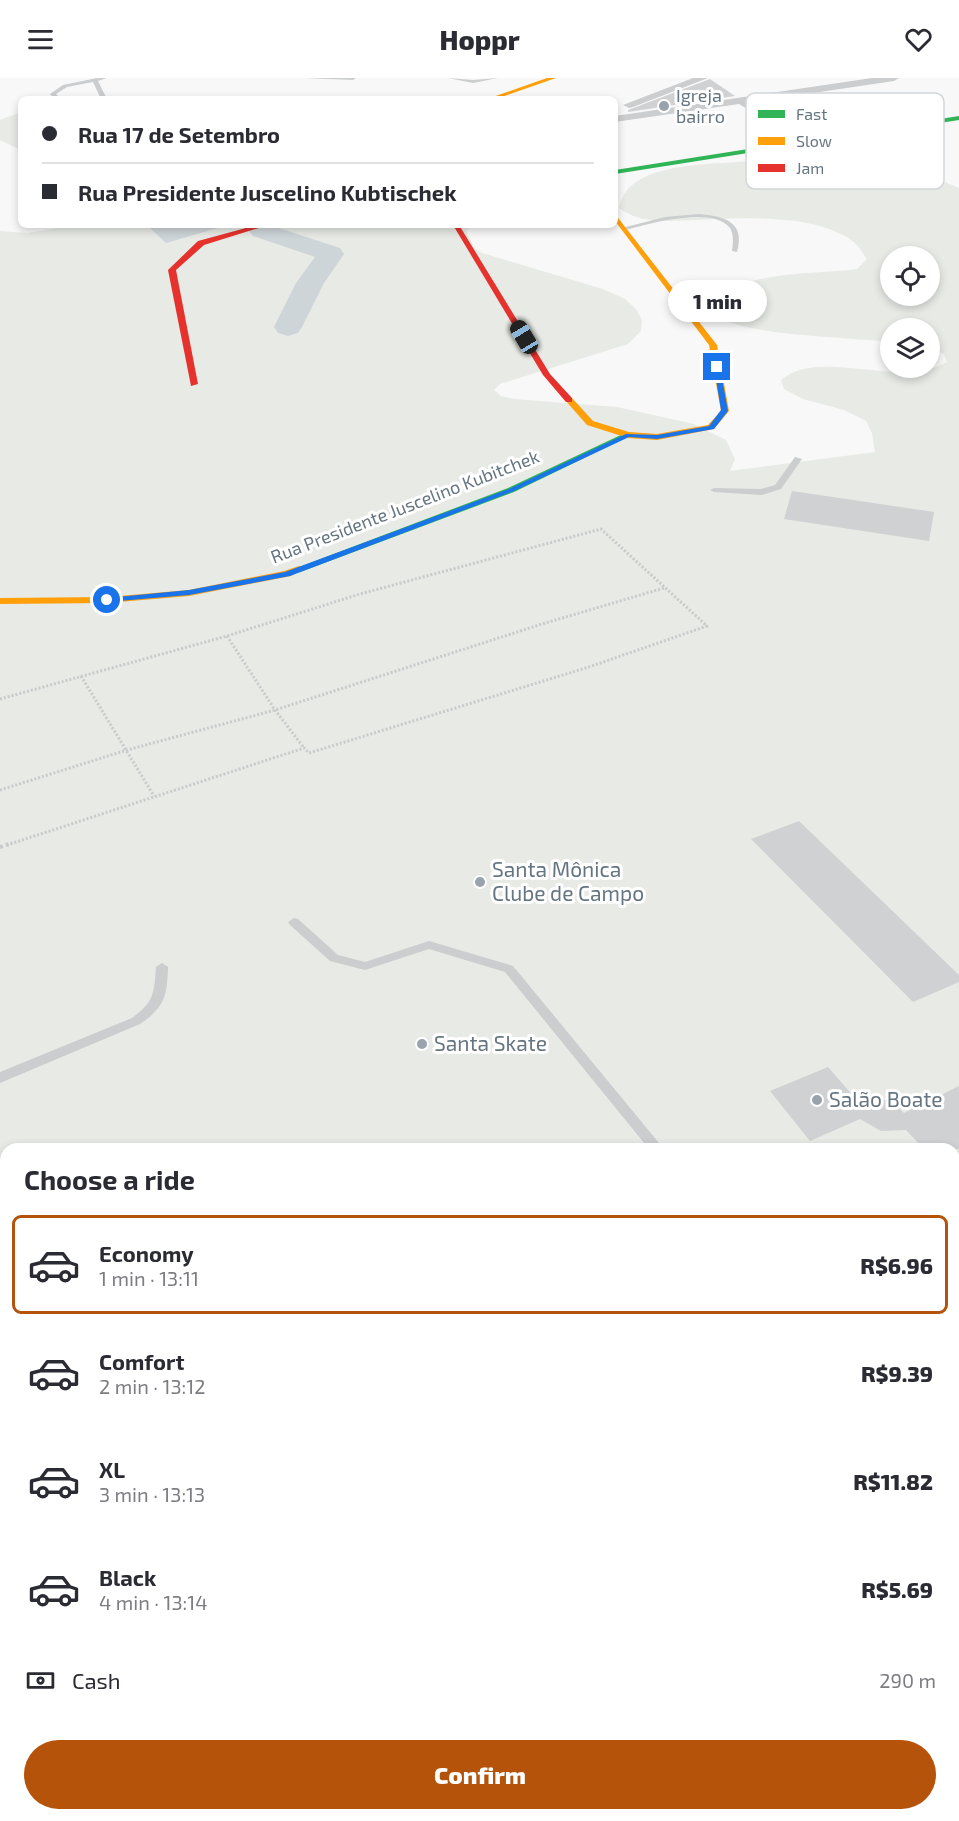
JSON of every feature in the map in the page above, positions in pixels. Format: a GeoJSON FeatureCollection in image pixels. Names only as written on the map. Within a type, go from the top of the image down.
{"type":"FeatureCollection","features":[{"type":"Feature","properties":{"kind":"street"},"geometry":{"type":"LineString","coordinates":[[499,96],[553,78]]}},
{"type":"Feature","properties":{"kind":"street"},"geometry":{"type":"LineString","coordinates":[[618,110],[703,78]]}},
{"type":"Feature","properties":{"kind":"street"},"geometry":{"type":"LineString","coordinates":[[789,93],[894,78]]}},
{"type":"Feature","properties":{"kind":"street"},"geometry":{"type":"LineString","coordinates":[[618,119],[746,99]]}},
{"type":"Feature","properties":{"kind":"street"},"geometry":{"type":"LineString","coordinates":[[740,100],[746,104]]}},
{"type":"Feature","properties":{"kind":"street"},"geometry":{"type":"LineString","coordinates":[[944,120],[959,118]]}},
{"type":"Feature","properties":{"kind":"street"},"geometry":{"type":"LineString","coordinates":[[618,172],[746,152]]}},
{"type":"Feature","properties":{"kind":"street"},"geometry":{"type":"LineString","coordinates":[[458,228],[547,375],[590,423],[628,435],[657,437],[711,427],[725,411],[713,345],[618,220]]}},
{"type":"Feature","properties":{"kind":"street"},"geometry":{"type":"LineString","coordinates":[[194,384],[172,270],[201,243],[254,228]]}},
{"type":"Feature","properties":{"kind":"street","name":"Rua Presidente Juscelino Kubitchek"},"geometry":{"type":"LineString","coordinates":[[0,601],[107,600],[189,592],[287,574],[511,490],[628,435]]}},
{"type":"Feature","properties":{"kind":"lane"},"geometry":{"type":"LineString","coordinates":[[66,86],[58,81],[70,78]]}},
{"type":"Feature","properties":{"kind":"lane"},"geometry":{"type":"LineString","coordinates":[[55,96],[53,94],[66,86],[104,78]]}},
{"type":"Feature","properties":{"kind":"lane"},"geometry":{"type":"LineString","coordinates":[[306,78],[353,78]]}},
{"type":"Feature","properties":{"kind":"lane"},"geometry":{"type":"LineString","coordinates":[[451,78],[464,82],[476,82],[495,78]]}},
{"type":"Feature","properties":{"kind":"lane"},"geometry":{"type":"LineString","coordinates":[[95,80],[103,96]]}},
{"type":"Feature","properties":{"kind":"lane"},"geometry":{"type":"LineString","coordinates":[[625,228],[648,221],[689,216],[724,219],[733,226],[736,235],[735,251]]}},
{"type":"Feature","properties":{"kind":"lane"},"geometry":{"type":"LineString","coordinates":[[714,490],[762,492],[778,487],[798,459]]}},
{"type":"Feature","properties":{"kind":"lane"},"geometry":{"type":"LineString","coordinates":[[294,922],[334,958],[365,966],[429,945],[509,969],[652,1143]]}},
{"type":"Feature","properties":{"kind":"lane"},"geometry":{"type":"LineString","coordinates":[[0,1078],[135,1021],[155,1009],[160,995],[162,967]]}},
{"type":"Feature","properties":{"kind":"path"},"geometry":{"type":"LineString","coordinates":[[0,699],[227,636],[360,594],[601,529],[707,626],[590,667],[309,753],[275,710],[227,636]]}},
{"type":"Feature","properties":{"kind":"path"},"geometry":{"type":"LineString","coordinates":[[0,790],[127,750],[275,710],[542,624],[665,588]]}},
{"type":"Feature","properties":{"kind":"path"},"geometry":{"type":"LineString","coordinates":[[81,676],[154,796]]}},
{"type":"Feature","properties":{"kind":"path"},"geometry":{"type":"LineString","coordinates":[[0,847],[304,748]]}},
{"type":"Feature","properties":{"kind":"shaded area"},"geometry":{"type":"Polygon","coordinates":[[[18,113],[18,149],[0,140],[0,120],[18,113]]]}},
{"type":"Feature","properties":{"kind":"shaded area","name":"Santa Mônica Clube de Campo"},"geometry":{"type":"Polygon","coordinates":[[[746,161],[746,189],[944,189],[944,181],[959,188],[959,1143],[0,1143],[0,231],[28,233],[57,228],[470,228],[466,231],[474,248],[482,253],[603,289],[625,299],[636,309],[642,320],[641,331],[628,344],[500,384],[494,390],[501,396],[617,407],[694,424],[726,440],[735,459],[730,471],[875,452],[872,433],[866,421],[844,410],[803,399],[784,389],[781,380],[797,371],[817,367],[880,371],[880,378],[940,378],[940,365],[947,362],[944,354],[940,353],[940,318],[880,318],[880,341],[774,332],[732,323],[721,317],[713,305],[725,293],[741,285],[780,276],[857,269],[867,259],[856,244],[841,234],[822,226],[756,218],[665,221],[636,217],[619,208],[627,190],[636,182],[661,171],[746,161]]]}},
{"type":"Feature","properties":{"kind":"shaded area"},"geometry":{"type":"Polygon","coordinates":[[[150,228],[218,228],[166,243],[150,228]]]}},
{"type":"Feature","properties":{"kind":"building"},"geometry":{"type":"Polygon","coordinates":[[[710,79],[735,96],[628,112],[628,110],[710,79]]]}},
{"type":"Feature","properties":{"kind":"building"},"geometry":{"type":"Polygon","coordinates":[[[792,491],[934,512],[929,541],[784,519],[792,491]]]}},
{"type":"Feature","properties":{"kind":"building"},"geometry":{"type":"Polygon","coordinates":[[[799,821],[959,975],[959,982],[913,1002],[751,839],[799,821]]]}},
{"type":"Feature","properties":{"kind":"building"},"geometry":{"type":"Polygon","coordinates":[[[828,1067],[860,1104],[882,1099],[895,1104],[904,1113],[959,1086],[959,1143],[918,1143],[906,1130],[881,1131],[860,1119],[810,1141],[770,1091],[828,1067]]]}},
{"type":"Feature","properties":{"kind":"waterway"},"geometry":{"type":"LineString","coordinates":[[262,231],[331,254],[310,283],[288,327]]}},
{"type":"Feature","properties":{"kind":"traffic: fast"},"geometry":{"type":"LineString","coordinates":[[944,120],[959,118]]}},
{"type":"Feature","properties":{"kind":"traffic: fast"},"geometry":{"type":"LineString","coordinates":[[618,172],[746,151]]}},
{"type":"Feature","properties":{"kind":"traffic: fast"},"geometry":{"type":"LineString","coordinates":[[299,569],[511,490],[628,435]]}},
{"type":"Feature","properties":{"kind":"traffic: slow"},"geometry":{"type":"LineString","coordinates":[[499,96],[553,78]]}},
{"type":"Feature","properties":{"kind":"traffic: slow"},"geometry":{"type":"LineString","coordinates":[[569,400],[590,423],[628,435],[657,437],[711,427],[725,411],[713,345],[618,220]]}},
{"type":"Feature","properties":{"kind":"traffic: slow"},"geometry":{"type":"LineString","coordinates":[[0,601],[107,600],[189,593],[287,574],[299,569]]}},
{"type":"Feature","properties":{"kind":"traffic: jam"},"geometry":{"type":"LineString","coordinates":[[194,384],[172,270],[201,243],[254,228]]}},
{"type":"Feature","properties":{"kind":"traffic: jam"},"geometry":{"type":"LineString","coordinates":[[458,228],[547,375],[569,400]]}},
{"type":"Feature","properties":{"kind":"place","name":"Igreja bairro"},"geometry":{"type":"Point","coordinates":[664,106]}},
{"type":"Feature","properties":{"kind":"place","name":"Santa Mônica Clube de Campo"},"geometry":{"type":"Point","coordinates":[480,882]}},
{"type":"Feature","properties":{"kind":"place","name":"Santa Skate"},"geometry":{"type":"Point","coordinates":[422,1044]}},
{"type":"Feature","properties":{"kind":"place","name":"Salão Boate"},"geometry":{"type":"Point","coordinates":[817,1100]}},
{"type":"Feature","properties":{"kind":"route"},"geometry":{"type":"LineString","coordinates":[[107,600],[189,592],[287,574],[511,490],[628,435],[657,437],[711,427],[725,411],[717,367]]}}]}
